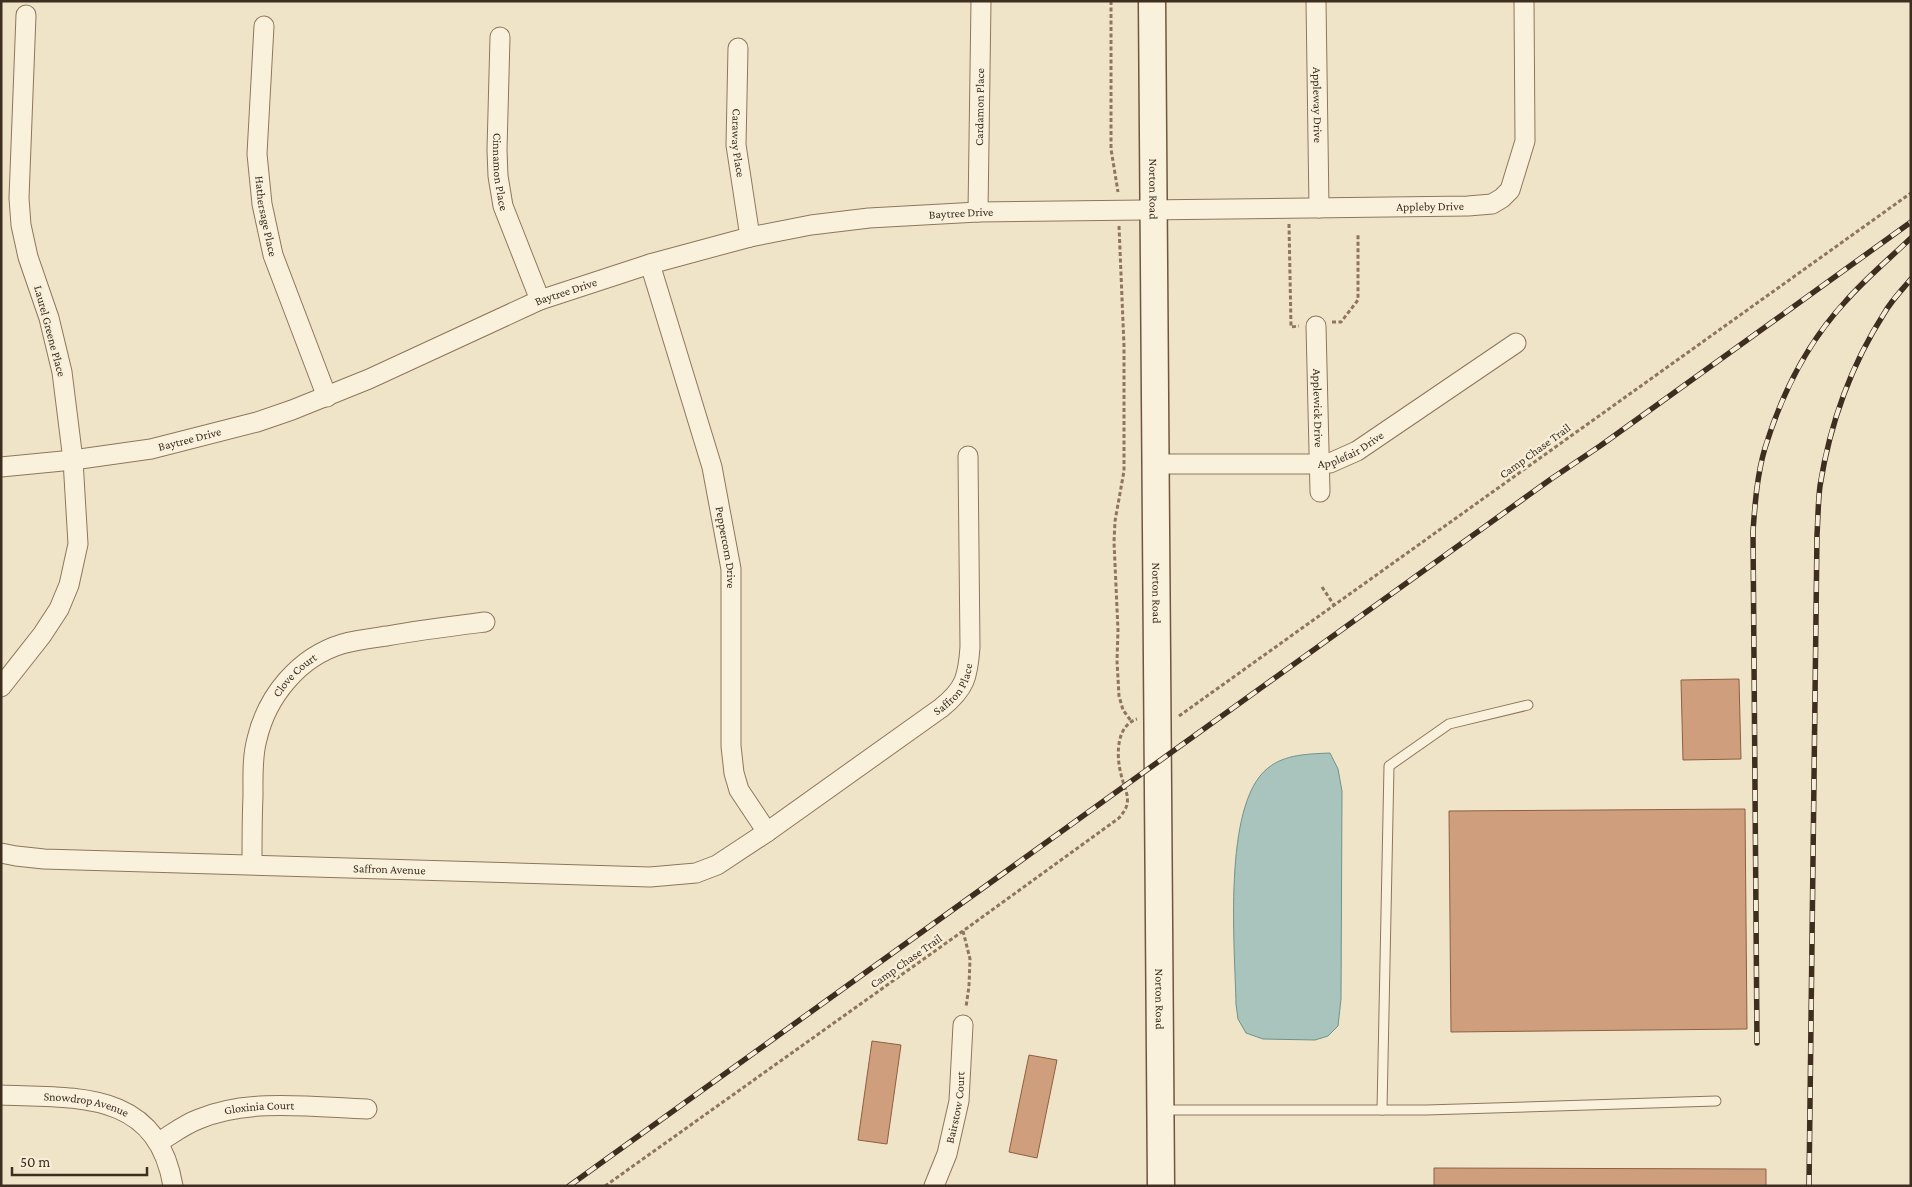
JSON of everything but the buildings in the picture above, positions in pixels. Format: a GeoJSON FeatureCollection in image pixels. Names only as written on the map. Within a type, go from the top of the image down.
{"type":"FeatureCollection","features":[{"type":"Feature","properties":{"kind":"main road","name":"Norton Road"},"geometry":{"type":"LineString","coordinates":[[1152,1],[1161,1186]]}},
{"type":"Feature","properties":{"kind":"street","name":"Cardamon Place"},"geometry":{"type":"LineString","coordinates":[[978,212],[981,1]]}},
{"type":"Feature","properties":{"kind":"street","name":"Appleway Drive"},"geometry":{"type":"LineString","coordinates":[[1316,1],[1319,208]]}},
{"type":"Feature","properties":{"kind":"street","name":"Appleby Drive"},"geometry":{"type":"LineString","coordinates":[[1153,209],[1288,209],[1492,204],[1510,190],[1525,141],[1524,1]]}},
{"type":"Feature","properties":{"kind":"street","name":"Laurel Greene Place"},"geometry":{"type":"LineString","coordinates":[[1,687],[42,636],[59,610],[69,585],[78,544],[73,460],[62,372],[49,318],[28,256],[21,225],[19,198],[26,15]]}},
{"type":"Feature","properties":{"kind":"street","name":"Hathersage Place"},"geometry":{"type":"LineString","coordinates":[[264,26],[258,154],[262,204],[273,255],[327,397]]}},
{"type":"Feature","properties":{"kind":"street","name":"Cinnamon Place"},"geometry":{"type":"LineString","coordinates":[[500,37],[498,176],[503,206],[540,300]]}},
{"type":"Feature","properties":{"kind":"street","name":"Caraway Place"},"geometry":{"type":"LineString","coordinates":[[738,48],[736,145],[750,237]]}},
{"type":"Feature","properties":{"kind":"street","name":"Baytree Drive"},"geometry":{"type":"LineString","coordinates":[[1,466],[73,460],[150,448],[258,422],[327,397],[540,300],[650,264],[750,237],[869,218],[978,212],[1153,209]]}},
{"type":"Feature","properties":{"kind":"street","name":"Peppercorn Drive"},"geometry":{"type":"LineString","coordinates":[[650,264],[712,467],[731,570],[732,746],[734,773],[739,790],[767,832]]}},
{"type":"Feature","properties":{"kind":"street","name":"Applewick Drive"},"geometry":{"type":"LineString","coordinates":[[1316,326],[1320,492]]}},
{"type":"Feature","properties":{"kind":"street","name":"Applefair Drive"},"geometry":{"type":"LineString","coordinates":[[1156,464],[1330,463],[1357,451],[1516,343]]}},
{"type":"Feature","properties":{"kind":"street","name":"Saffron Place"},"geometry":{"type":"LineString","coordinates":[[767,832],[941,708],[954,697],[964,682],[970,647],[968,456]]}},
{"type":"Feature","properties":{"kind":"street","name":"Clove Court"},"geometry":{"type":"LineString","coordinates":[[252,864],[253,761],[257,738],[265,715],[274,698],[302,664],[342,644],[485,622]]}},
{"type":"Feature","properties":{"kind":"street","name":"Saffron Avenue"},"geometry":{"type":"LineString","coordinates":[[1,852],[16,856],[44,858],[650,877],[696,873],[717,865],[767,832]]}},
{"type":"Feature","properties":{"kind":"street","name":"Bairstow Court"},"geometry":{"type":"LineString","coordinates":[[934,1186],[947,1154],[959,1101],[963,1025]]}},
{"type":"Feature","properties":{"kind":"street","name":"Snowdrop Avenue"},"geometry":{"type":"LineString","coordinates":[[1,1096],[80,1098],[102,1102],[124,1111],[143,1124],[159,1142],[170,1169],[173,1186]]}},
{"type":"Feature","properties":{"kind":"street","name":"Gloxinia Court"},"geometry":{"type":"LineString","coordinates":[[159,1142],[199,1119],[225,1110],[276,1106],[367,1109]]}},
{"type":"Feature","properties":{"kind":"lane"},"geometry":{"type":"LineString","coordinates":[[1382,1110],[1388,766],[1449,724],[1528,705]]}},
{"type":"Feature","properties":{"kind":"lane"},"geometry":{"type":"LineString","coordinates":[[1160,1110],[1382,1110],[1716,1101]]}},
{"type":"Feature","properties":{"kind":"path"},"geometry":{"type":"LineString","coordinates":[[1112,1],[1111,149],[1117,181],[1124,306],[1124,471],[1115,520],[1117,661],[1119,696],[1123,710],[1131,721],[1139,718]]}},
{"type":"Feature","properties":{"kind":"path","name":"Camp Chase Trail"},"geometry":{"type":"LineString","coordinates":[[1175,718],[1182,715],[1911,193]]}},
{"type":"Feature","properties":{"kind":"path"},"geometry":{"type":"LineString","coordinates":[[1288,209],[1291,327]]}},
{"type":"Feature","properties":{"kind":"path"},"geometry":{"type":"LineString","coordinates":[[1341,322],[1358,300],[1358,235]]}},
{"type":"Feature","properties":{"kind":"path"},"geometry":{"type":"LineString","coordinates":[[1322,587],[1334,605]]}},
{"type":"Feature","properties":{"kind":"path","name":"Camp Chase Trail"},"geometry":{"type":"LineString","coordinates":[[605,1186],[1119,818],[1127,807],[1128,800],[1119,762],[1120,744],[1122,730],[1131,721]]}},
{"type":"Feature","properties":{"kind":"path"},"geometry":{"type":"LineString","coordinates":[[963,931],[970,960],[969,986],[963,1025]]}},
{"type":"Feature","properties":{"kind":"water"},"geometry":{"type":"Polygon","coordinates":[[[1330,753],[1338,769],[1342,791],[1341,999],[1338,1026],[1328,1036],[1315,1040],[1263,1039],[1246,1033],[1238,1019],[1236,1004],[1234,878],[1237,844],[1243,812],[1253,786],[1268,768],[1275,763],[1290,757],[1330,753]]]}},
{"type":"Feature","properties":{"kind":"railway"},"geometry":{"type":"LineString","coordinates":[[569,1186],[1911,222]]}},
{"type":"Feature","properties":{"kind":"railway"},"geometry":{"type":"LineString","coordinates":[[1757,1043],[1753,531],[1760,469],[1771,428],[1787,390],[1807,353],[1831,318],[1869,277],[1911,238]]}},
{"type":"Feature","properties":{"kind":"railway"},"geometry":{"type":"LineString","coordinates":[[1809,1186],[1817,535],[1820,486],[1836,417],[1852,374],[1885,312],[1911,279]]}}]}
